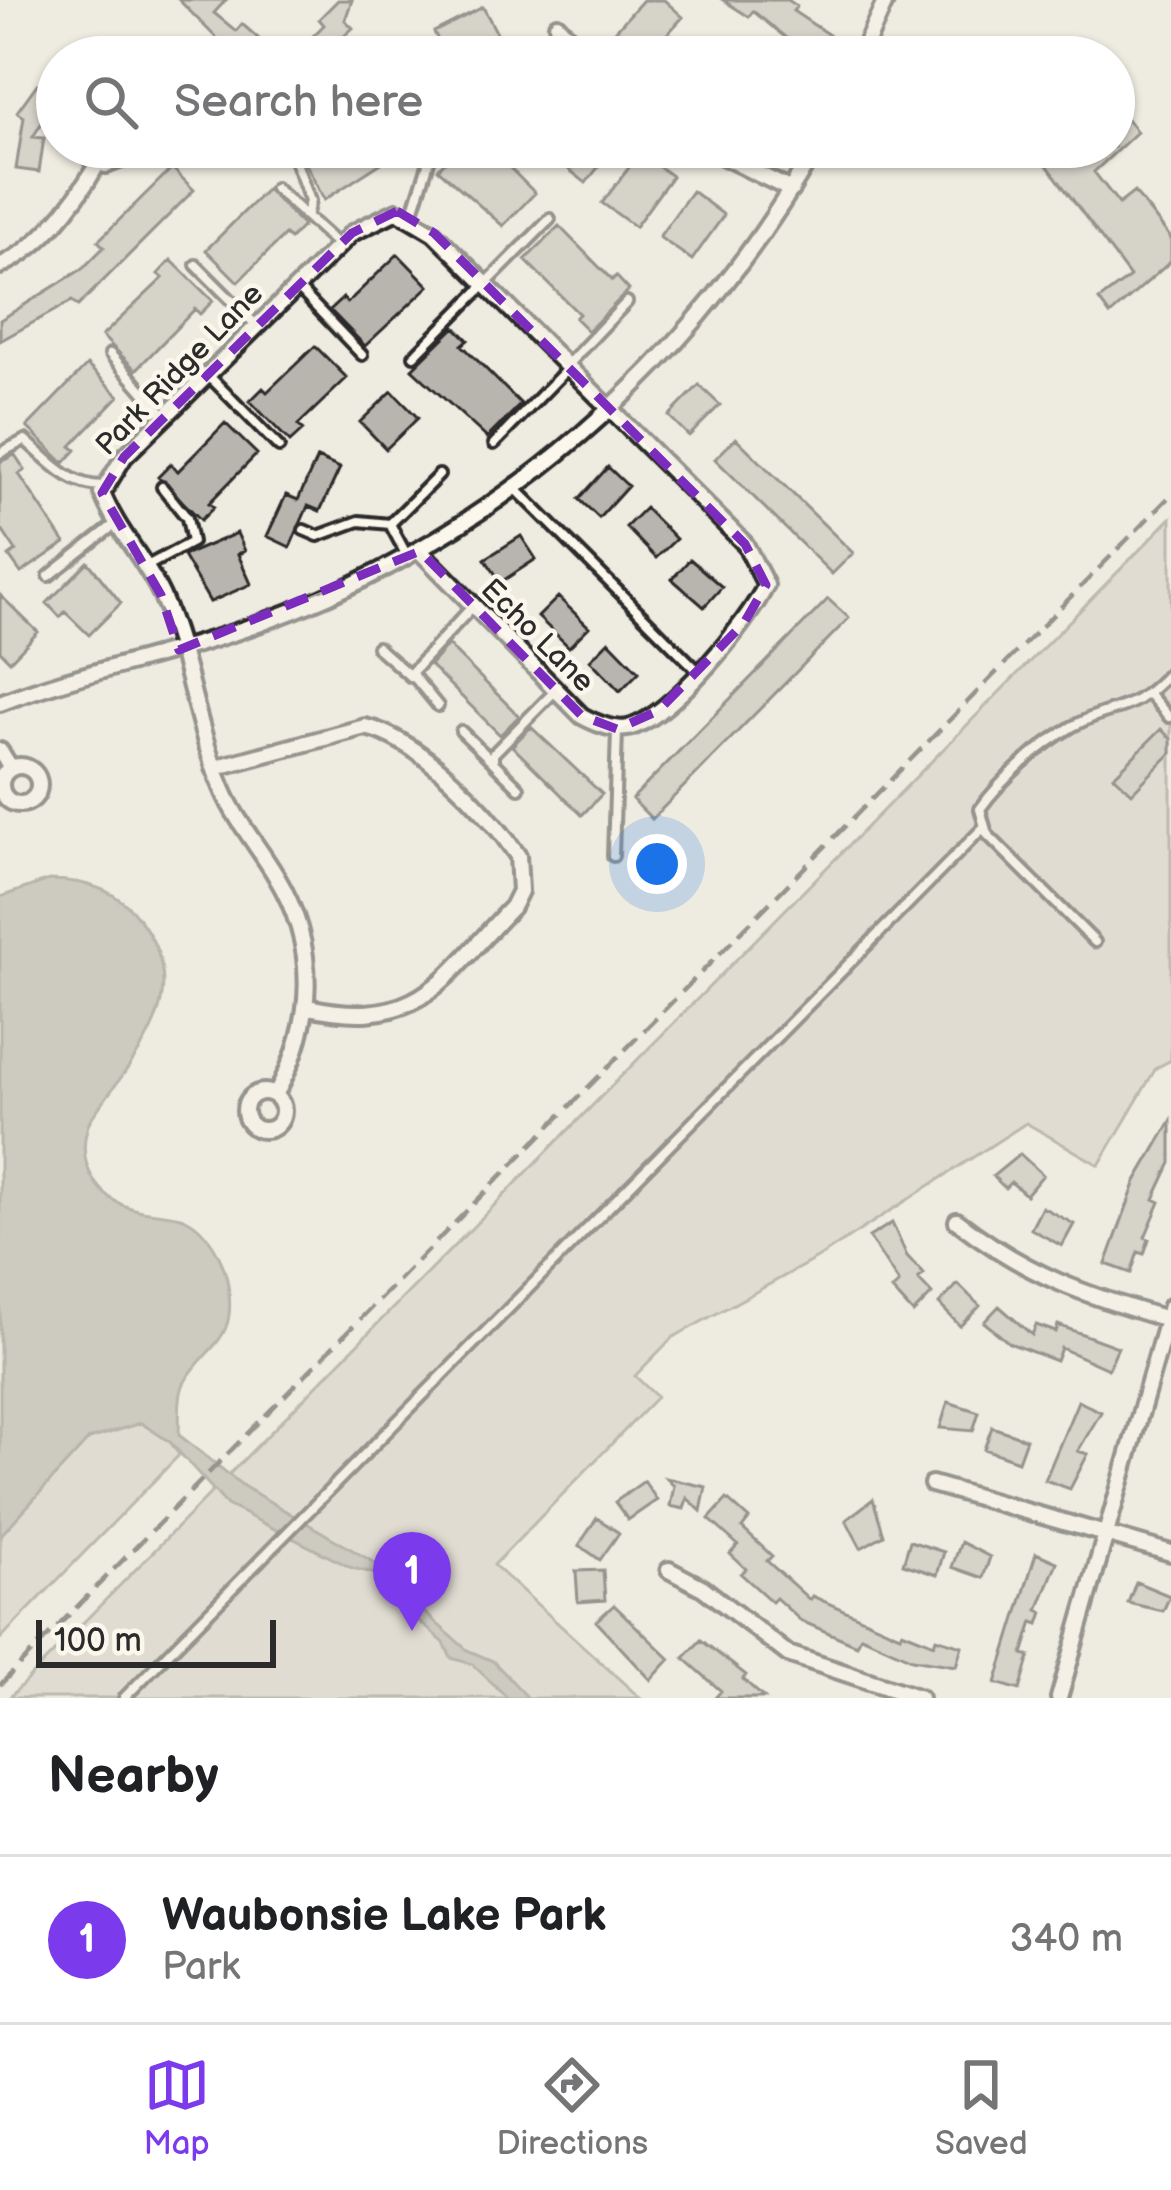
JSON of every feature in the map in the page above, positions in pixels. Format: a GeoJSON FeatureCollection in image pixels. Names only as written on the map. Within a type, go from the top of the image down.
{"type":"FeatureCollection","features":[{"type":"Feature","properties":{"kind":"street"},"geometry":{"type":"LineString","coordinates":[[870,36],[886,0]]}},
{"type":"Feature","properties":{"kind":"street"},"geometry":{"type":"LineString","coordinates":[[557,25],[567,36]]}},
{"type":"Feature","properties":{"kind":"street"},"geometry":{"type":"LineString","coordinates":[[0,266],[38,240],[75,200],[95,168]]}},
{"type":"Feature","properties":{"kind":"street"},"geometry":{"type":"LineString","coordinates":[[746,168],[791,190]]}},
{"type":"Feature","properties":{"kind":"street"},"geometry":{"type":"LineString","coordinates":[[0,703],[303,607],[414,554],[514,488],[610,411],[704,311],[804,168]]}},
{"type":"Feature","properties":{"kind":"street","name":"Park Ridge Lane"},"geometry":{"type":"LineString","coordinates":[[308,1007],[305,955],[296,915],[214,768],[167,609],[146,566],[115,525],[102,493],[124,457],[339,246],[369,220],[397,211],[411,218]]}},
{"type":"Feature","properties":{"kind":"street"},"geometry":{"type":"LineString","coordinates":[[411,218],[434,232],[745,544],[766,585],[745,623],[648,719],[617,729]]}},
{"type":"Feature","properties":{"kind":"street","name":"Echo Lane"},"geometry":{"type":"LineString","coordinates":[[414,554],[589,720],[617,729]]}},
{"type":"Feature","properties":{"kind":"street"},"geometry":{"type":"LineString","coordinates":[[214,768],[339,732],[364,727],[388,731],[412,746],[518,856],[520,891],[512,907],[419,1000],[400,1011],[367,1016],[308,1007],[291,1067],[275,1095]]}},
{"type":"Feature","properties":{"kind":"street"},"geometry":{"type":"LineString","coordinates":[[0,752],[11,768]]}},
{"type":"Feature","properties":{"kind":"street"},"geometry":{"type":"LineString","coordinates":[[957,1221],[1004,1257],[1054,1284],[1169,1312],[1059,1698]]}},
{"type":"Feature","properties":{"kind":"street"},"geometry":{"type":"LineString","coordinates":[[932,1484],[1171,1553]]}},
{"type":"Feature","properties":{"kind":"street"},"geometry":{"type":"LineString","coordinates":[[669,1570],[703,1588],[788,1654],[920,1698]]}},
{"type":"Feature","properties":{"kind":"lane"},"geometry":{"type":"LineString","coordinates":[[298,168],[310,201],[308,212]]}},
{"type":"Feature","properties":{"kind":"lane"},"geometry":{"type":"LineString","coordinates":[[411,218],[427,168]]}},
{"type":"Feature","properties":{"kind":"lane"},"geometry":{"type":"LineString","coordinates":[[275,188],[308,212],[339,246]]}},
{"type":"Feature","properties":{"kind":"lane"},"geometry":{"type":"LineString","coordinates":[[413,356],[550,219]]}},
{"type":"Feature","properties":{"kind":"lane"},"geometry":{"type":"LineString","coordinates":[[196,265],[257,326]]}},
{"type":"Feature","properties":{"kind":"lane"},"geometry":{"type":"LineString","coordinates":[[296,287],[362,355]]}},
{"type":"Feature","properties":{"kind":"lane"},"geometry":{"type":"LineString","coordinates":[[494,444],[628,302]]}},
{"type":"Feature","properties":{"kind":"lane"},"geometry":{"type":"LineString","coordinates":[[110,354],[165,416]]}},
{"type":"Feature","properties":{"kind":"lane"},"geometry":{"type":"LineString","coordinates":[[208,375],[279,447]]}},
{"type":"Feature","properties":{"kind":"lane"},"geometry":{"type":"LineString","coordinates":[[0,453],[25,440],[63,474],[87,487],[106,486]]}},
{"type":"Feature","properties":{"kind":"lane"},"geometry":{"type":"LineString","coordinates":[[390,524],[440,475]]}},
{"type":"Feature","properties":{"kind":"lane"},"geometry":{"type":"LineString","coordinates":[[146,566],[192,542],[187,518],[162,487]]}},
{"type":"Feature","properties":{"kind":"lane"},"geometry":{"type":"LineString","coordinates":[[514,488],[698,670]]}},
{"type":"Feature","properties":{"kind":"lane"},"geometry":{"type":"LineString","coordinates":[[304,530],[318,536],[359,521],[390,524],[414,554]]}},
{"type":"Feature","properties":{"kind":"lane"},"geometry":{"type":"LineString","coordinates":[[49,576],[115,525]]}},
{"type":"Feature","properties":{"kind":"lane"},"geometry":{"type":"LineString","coordinates":[[412,678],[413,668],[472,607]]}},
{"type":"Feature","properties":{"kind":"lane"},"geometry":{"type":"LineString","coordinates":[[377,647],[438,706]]}},
{"type":"Feature","properties":{"kind":"lane"},"geometry":{"type":"LineString","coordinates":[[1095,942],[983,828],[980,809],[1051,740],[1149,694],[1171,670]]}},
{"type":"Feature","properties":{"kind":"lane"},"geometry":{"type":"LineString","coordinates":[[494,762],[496,749],[556,690]]}},
{"type":"Feature","properties":{"kind":"lane"},"geometry":{"type":"LineString","coordinates":[[1149,694],[1168,717]]}},
{"type":"Feature","properties":{"kind":"lane"},"geometry":{"type":"LineString","coordinates":[[613,856],[617,729]]}},
{"type":"Feature","properties":{"kind":"lane"},"geometry":{"type":"LineString","coordinates":[[460,731],[519,788]]}},
{"type":"Feature","properties":{"kind":"lane"},"geometry":{"type":"LineString","coordinates":[[124,1698],[983,828]]}},
{"type":"Feature","properties":{"kind":"highlighted area"},"geometry":{"type":"Polygon","coordinates":[[[397,211],[434,233],[745,544],[766,585],[744,623],[658,711],[617,729],[582,716],[420,551],[179,650],[161,595],[102,493],[124,457],[352,233],[397,211]]]}},
{"type":"Feature","properties":{"kind":"shaded area"},"geometry":{"type":"Polygon","coordinates":[[[1171,518],[1171,1060],[1156,1068],[1099,1165],[1026,1123],[819,1257],[672,1338],[635,1376],[657,1397],[494,1565],[640,1698],[9,1698],[1171,518]]]}},
{"type":"Feature","properties":{"kind":"shaded area"},"geometry":{"type":"Polygon","coordinates":[[[49,880],[88,885],[122,901],[156,948],[163,974],[154,1024],[90,1120],[85,1150],[99,1188],[123,1205],[193,1223],[223,1266],[229,1318],[219,1339],[183,1385],[179,1435],[243,1486],[404,1580],[415,1604],[467,1650],[493,1661],[528,1698],[508,1698],[472,1664],[451,1658],[444,1643],[401,1605],[386,1576],[352,1568],[227,1505],[170,1442],[141,1423],[89,1439],[0,1536],[0,897],[49,880]]]}},
{"type":"Feature","properties":{"kind":"shaded area"},"geometry":{"type":"Polygon","coordinates":[[[141,1423],[170,1441],[179,1455],[0,1639],[0,1536],[89,1439],[141,1423]]]}},
{"type":"Feature","properties":{"kind":"building"},"geometry":{"type":"Polygon","coordinates":[[[179,0],[226,0],[214,13],[236,31],[242,24],[256,36],[214,36],[179,0]]]}},
{"type":"Feature","properties":{"kind":"building"},"geometry":{"type":"Polygon","coordinates":[[[338,0],[352,0],[345,20],[353,28],[344,36],[313,36],[324,25],[319,19],[338,0]]]}},
{"type":"Feature","properties":{"kind":"building"},"geometry":{"type":"Polygon","coordinates":[[[643,0],[664,0],[683,17],[665,36],[621,36],[615,31],[643,0]]]}},
{"type":"Feature","properties":{"kind":"building"},"geometry":{"type":"Polygon","coordinates":[[[723,0],[788,0],[797,6],[793,11],[829,35],[784,36],[753,11],[749,17],[723,0]]]}},
{"type":"Feature","properties":{"kind":"building"},"geometry":{"type":"Polygon","coordinates":[[[483,7],[498,36],[436,36],[434,32],[483,7]]]}},
{"type":"Feature","properties":{"kind":"building"},"geometry":{"type":"Polygon","coordinates":[[[36,85],[33,137],[39,172],[16,169],[24,117],[17,112],[36,85]]]}},
{"type":"Feature","properties":{"kind":"building"},"geometry":{"type":"Polygon","coordinates":[[[172,168],[194,190],[78,306],[72,301],[0,341],[0,320],[82,269],[104,247],[98,241],[172,168]]]}},
{"type":"Feature","properties":{"kind":"building"},"geometry":{"type":"Polygon","coordinates":[[[308,168],[374,168],[324,200],[308,168]]]}},
{"type":"Feature","properties":{"kind":"building"},"geometry":{"type":"Polygon","coordinates":[[[510,168],[535,193],[503,226],[438,169],[510,168]]]}},
{"type":"Feature","properties":{"kind":"building"},"geometry":{"type":"Polygon","coordinates":[[[567,168],[598,168],[586,183],[567,168]]]}},
{"type":"Feature","properties":{"kind":"building"},"geometry":{"type":"Polygon","coordinates":[[[629,168],[661,168],[672,176],[635,227],[602,203],[629,168]]]}},
{"type":"Feature","properties":{"kind":"building"},"geometry":{"type":"Polygon","coordinates":[[[1049,168],[1098,168],[1094,172],[1119,204],[1134,192],[1171,238],[1171,261],[1110,315],[1099,300],[1130,277],[1049,168]]]}},
{"type":"Feature","properties":{"kind":"building"},"geometry":{"type":"Polygon","coordinates":[[[267,189],[303,226],[290,239],[285,235],[238,282],[206,250],[267,189]]]}},
{"type":"Feature","properties":{"kind":"building"},"geometry":{"type":"Polygon","coordinates":[[[692,191],[724,215],[692,260],[659,237],[692,191]]]}},
{"type":"Feature","properties":{"kind":"building"},"geometry":{"type":"Polygon","coordinates":[[[559,226],[612,280],[616,276],[629,290],[588,331],[575,318],[579,314],[525,260],[559,226]]]}},
{"type":"Feature","properties":{"kind":"building"},"geometry":{"type":"Polygon","coordinates":[[[398,254],[429,286],[365,346],[330,310],[343,298],[347,303],[398,254]]]}},
{"type":"Feature","properties":{"kind":"building"},"geometry":{"type":"Polygon","coordinates":[[[171,260],[213,301],[200,314],[195,309],[136,370],[102,336],[163,278],[158,274],[171,260]]]}},
{"type":"Feature","properties":{"kind":"building"},"geometry":{"type":"Polygon","coordinates":[[[455,327],[468,340],[462,345],[521,404],[487,438],[412,369],[455,327]]]}},
{"type":"Feature","properties":{"kind":"building"},"geometry":{"type":"Polygon","coordinates":[[[315,346],[347,378],[298,425],[303,430],[290,442],[250,401],[263,388],[267,392],[315,346]]]}},
{"type":"Feature","properties":{"kind":"building"},"geometry":{"type":"Polygon","coordinates":[[[87,365],[119,396],[71,446],[76,450],[64,463],[27,427],[87,365]]]}},
{"type":"Feature","properties":{"kind":"building"},"geometry":{"type":"Polygon","coordinates":[[[699,385],[720,405],[689,436],[669,416],[699,385]]]}},
{"type":"Feature","properties":{"kind":"building"},"geometry":{"type":"Polygon","coordinates":[[[392,391],[418,418],[386,449],[360,422],[392,391]]]}},
{"type":"Feature","properties":{"kind":"building"},"geometry":{"type":"Polygon","coordinates":[[[225,423],[257,454],[209,503],[214,507],[201,520],[158,477],[171,464],[178,471],[225,423]]]}},
{"type":"Feature","properties":{"kind":"building"},"geometry":{"type":"Polygon","coordinates":[[[736,438],[853,553],[832,574],[715,459],[736,438]]]}},
{"type":"Feature","properties":{"kind":"building"},"geometry":{"type":"Polygon","coordinates":[[[15,455],[25,470],[19,474],[65,543],[21,573],[9,556],[16,551],[0,527],[0,462],[15,455]]]}},
{"type":"Feature","properties":{"kind":"building"},"geometry":{"type":"Polygon","coordinates":[[[317,458],[340,468],[320,511],[308,506],[290,547],[267,536],[286,495],[298,500],[317,458]]]}},
{"type":"Feature","properties":{"kind":"building"},"geometry":{"type":"Polygon","coordinates":[[[608,467],[628,486],[599,518],[579,499],[608,467]]]}},
{"type":"Feature","properties":{"kind":"building"},"geometry":{"type":"Polygon","coordinates":[[[645,508],[676,539],[656,558],[626,527],[645,508]]]}},
{"type":"Feature","properties":{"kind":"building"},"geometry":{"type":"Polygon","coordinates":[[[237,533],[245,551],[238,554],[251,584],[210,602],[183,556],[237,533]]]}},
{"type":"Feature","properties":{"kind":"building"},"geometry":{"type":"Polygon","coordinates":[[[521,536],[536,559],[501,582],[485,559],[521,536]]]}},
{"type":"Feature","properties":{"kind":"building"},"geometry":{"type":"Polygon","coordinates":[[[690,559],[722,587],[704,607],[672,579],[690,559]]]}},
{"type":"Feature","properties":{"kind":"building"},"geometry":{"type":"Polygon","coordinates":[[[88,562],[121,603],[89,635],[65,612],[60,617],[47,603],[88,562]]]}},
{"type":"Feature","properties":{"kind":"building"},"geometry":{"type":"Polygon","coordinates":[[[0,595],[38,632],[10,661],[0,651],[0,595]]]}},
{"type":"Feature","properties":{"kind":"building"},"geometry":{"type":"Polygon","coordinates":[[[558,597],[589,627],[569,647],[538,617],[558,597]]]}},
{"type":"Feature","properties":{"kind":"building"},"geometry":{"type":"Polygon","coordinates":[[[828,599],[849,618],[652,819],[632,799],[828,599]]]}},
{"type":"Feature","properties":{"kind":"building"},"geometry":{"type":"Polygon","coordinates":[[[609,641],[639,672],[620,691],[590,660],[609,641]]]}},
{"type":"Feature","properties":{"kind":"building"},"geometry":{"type":"Polygon","coordinates":[[[448,645],[519,716],[500,735],[430,665],[448,645]]]}},
{"type":"Feature","properties":{"kind":"building"},"geometry":{"type":"Polygon","coordinates":[[[531,727],[602,794],[582,815],[512,746],[531,727]]]}},
{"type":"Feature","properties":{"kind":"building"},"geometry":{"type":"Polygon","coordinates":[[[1161,729],[1171,739],[1171,753],[1132,793],[1114,776],[1161,729]]]}},
{"type":"Feature","properties":{"kind":"building"},"geometry":{"type":"Polygon","coordinates":[[[1171,1121],[1171,1163],[1154,1199],[1160,1202],[1145,1237],[1149,1239],[1144,1254],[1138,1252],[1131,1273],[1106,1264],[1136,1181],[1171,1121]]]}},
{"type":"Feature","properties":{"kind":"building"},"geometry":{"type":"Polygon","coordinates":[[[1020,1154],[1043,1175],[1026,1195],[1011,1182],[1005,1188],[993,1176],[1020,1154]]]}},
{"type":"Feature","properties":{"kind":"building"},"geometry":{"type":"Polygon","coordinates":[[[1042,1207],[1074,1224],[1062,1246],[1031,1229],[1042,1207]]]}},
{"type":"Feature","properties":{"kind":"building"},"geometry":{"type":"Polygon","coordinates":[[[892,1223],[907,1256],[924,1274],[918,1279],[932,1294],[913,1313],[892,1290],[899,1283],[869,1237],[892,1223]]]}},
{"type":"Feature","properties":{"kind":"building"},"geometry":{"type":"Polygon","coordinates":[[[958,1284],[980,1306],[960,1326],[939,1304],[958,1284]]]}},
{"type":"Feature","properties":{"kind":"building"},"geometry":{"type":"Polygon","coordinates":[[[999,1306],[1032,1335],[1036,1325],[1056,1332],[1058,1325],[1118,1347],[1108,1369],[1061,1348],[1056,1361],[1009,1343],[984,1322],[999,1306]]]}},
{"type":"Feature","properties":{"kind":"building"},"geometry":{"type":"Polygon","coordinates":[[[1078,1401],[1101,1412],[1078,1451],[1088,1454],[1070,1489],[1045,1480],[1078,1401]]]}},
{"type":"Feature","properties":{"kind":"building"},"geometry":{"type":"Polygon","coordinates":[[[948,1402],[979,1412],[973,1431],[940,1428],[948,1402]]]}},
{"type":"Feature","properties":{"kind":"building"},"geometry":{"type":"Polygon","coordinates":[[[992,1427],[1026,1439],[1018,1461],[984,1449],[992,1427]]]}},
{"type":"Feature","properties":{"kind":"building"},"geometry":{"type":"Polygon","coordinates":[[[666,1478],[706,1487],[701,1511],[687,1498],[684,1509],[670,1506],[674,1486],[666,1478]]]}},
{"type":"Feature","properties":{"kind":"building"},"geometry":{"type":"Polygon","coordinates":[[[644,1481],[657,1500],[628,1520],[615,1502],[644,1481]]]}},
{"type":"Feature","properties":{"kind":"building"},"geometry":{"type":"Polygon","coordinates":[[[727,1499],[749,1519],[742,1528],[772,1556],[767,1561],[810,1600],[812,1596],[900,1635],[902,1631],[934,1644],[936,1638],[962,1646],[956,1666],[912,1659],[861,1636],[857,1645],[801,1621],[776,1598],[772,1602],[741,1574],[746,1569],[730,1554],[738,1545],[709,1519],[727,1499]]]}},
{"type":"Feature","properties":{"kind":"building"},"geometry":{"type":"Polygon","coordinates":[[[873,1499],[884,1535],[861,1548],[846,1520],[873,1499]]]}},
{"type":"Feature","properties":{"kind":"building"},"geometry":{"type":"Polygon","coordinates":[[[597,1518],[619,1533],[600,1560],[579,1545],[597,1518]]]}},
{"type":"Feature","properties":{"kind":"building"},"geometry":{"type":"Polygon","coordinates":[[[910,1541],[944,1552],[937,1575],[903,1564],[910,1541]]]}},
{"type":"Feature","properties":{"kind":"building"},"geometry":{"type":"Polygon","coordinates":[[[961,1542],[990,1557],[983,1578],[952,1567],[961,1542]]]}},
{"type":"Feature","properties":{"kind":"building"},"geometry":{"type":"Polygon","coordinates":[[[1036,1553],[1057,1562],[1038,1610],[1043,1612],[1039,1624],[1033,1622],[1023,1654],[1030,1656],[1020,1690],[996,1683],[1036,1553]]]}},
{"type":"Feature","properties":{"kind":"building"},"geometry":{"type":"Polygon","coordinates":[[[603,1570],[605,1600],[578,1602],[576,1571],[603,1570]]]}},
{"type":"Feature","properties":{"kind":"building"},"geometry":{"type":"Polygon","coordinates":[[[1136,1582],[1170,1596],[1163,1611],[1128,1603],[1136,1582]]]}},
{"type":"Feature","properties":{"kind":"building"},"geometry":{"type":"Polygon","coordinates":[[[614,1605],[670,1659],[651,1680],[596,1621],[614,1605]]]}},
{"type":"Feature","properties":{"kind":"building"},"geometry":{"type":"Polygon","coordinates":[[[701,1640],[746,1675],[743,1679],[764,1698],[715,1698],[721,1691],[684,1658],[701,1640]]]}},
{"type":"Feature","properties":{"kind":"railway"},"geometry":{"type":"LineString","coordinates":[[0,1685],[1171,495]]}},
{"type":"Feature","properties":{"kind":"place","name":"Waubonsie Lake Park"},"geometry":{"type":"Point","coordinates":[412,1631]}}]}
